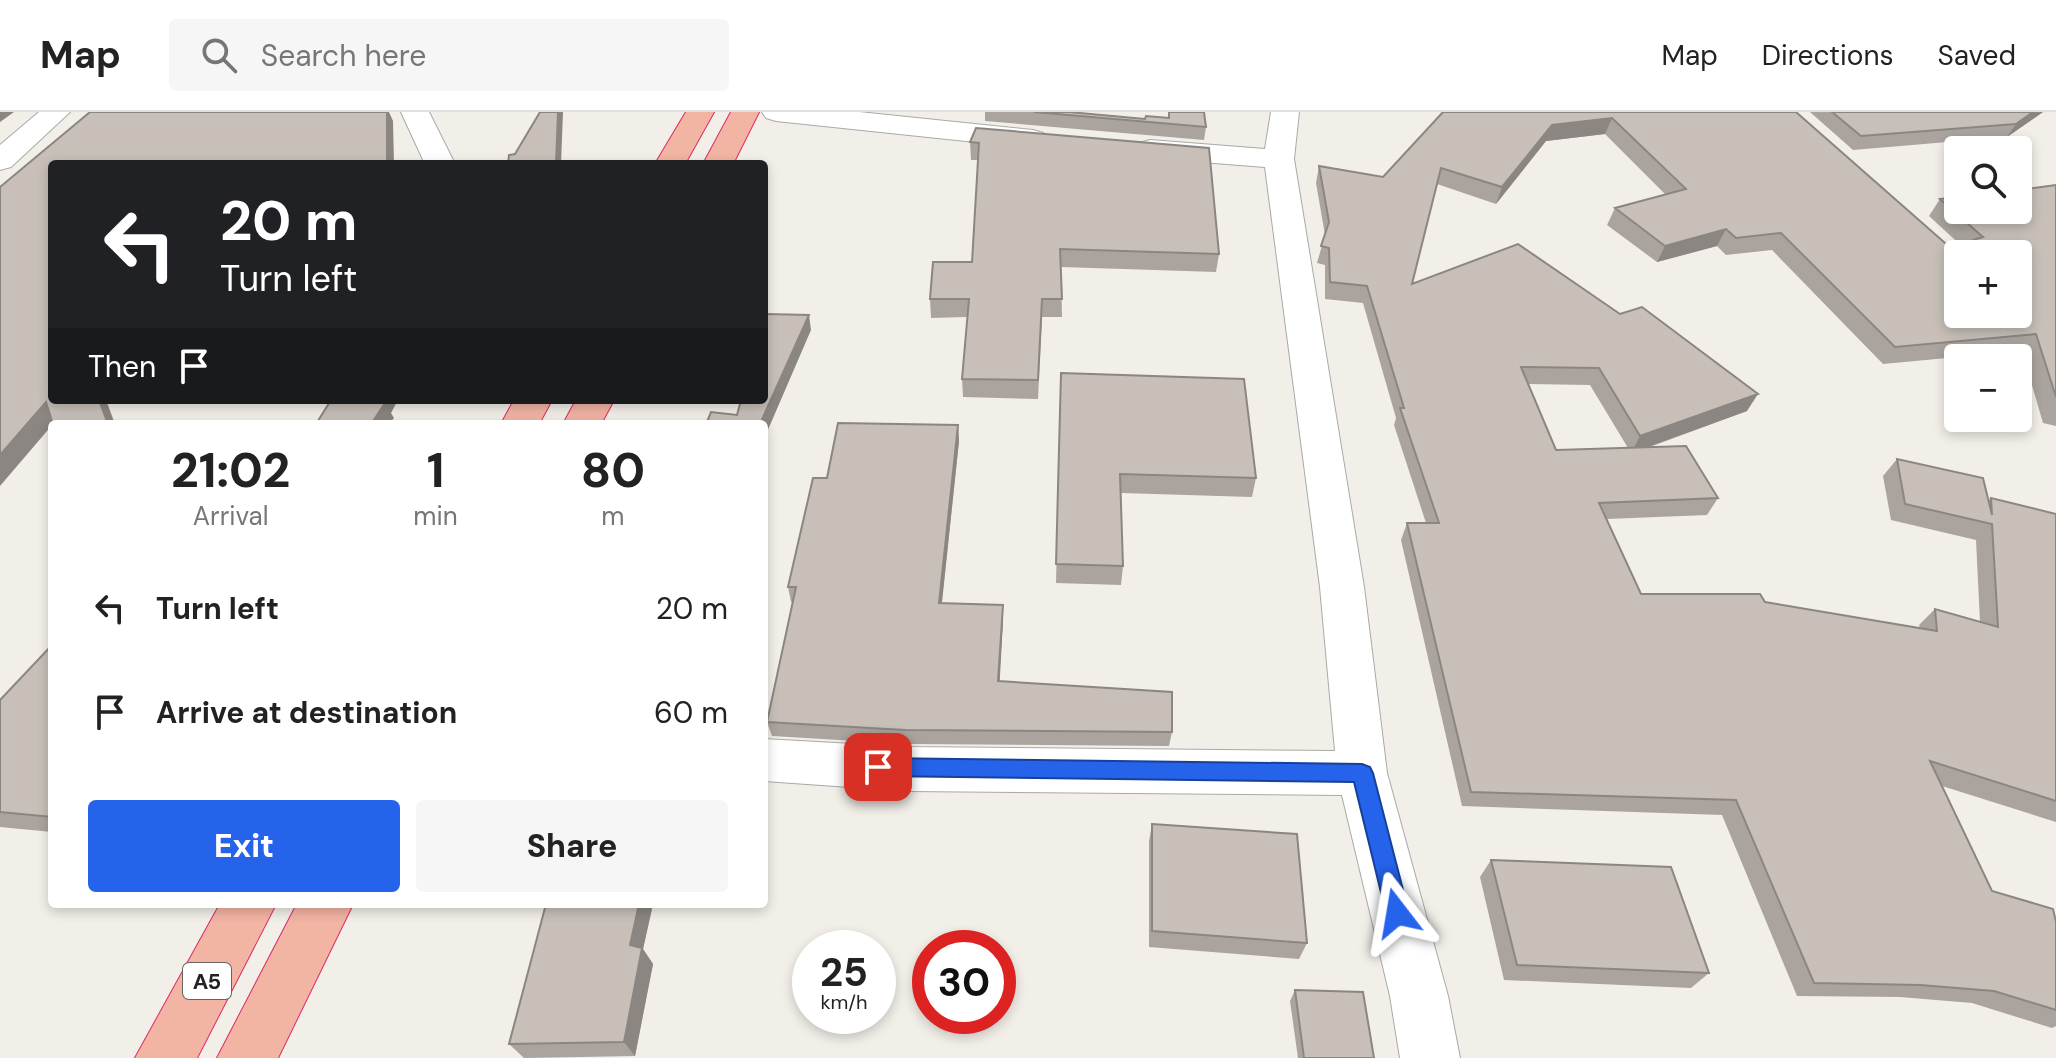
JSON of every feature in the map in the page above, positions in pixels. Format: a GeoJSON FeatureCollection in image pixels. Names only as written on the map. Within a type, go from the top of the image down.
{"type":"FeatureCollection","features":[{"type":"Feature","properties":{"kind":"highway"},"geometry":{"type":"LineString","coordinates":[[672,160],[700,112]]}},
{"type":"Feature","properties":{"kind":"highway"},"geometry":{"type":"LineString","coordinates":[[720,160],[745,112]]}},
{"type":"Feature","properties":{"kind":"highway","name":"A5"},"geometry":{"type":"LineString","coordinates":[[165,1058],[247,908]]}},
{"type":"Feature","properties":{"kind":"highway"},"geometry":{"type":"LineString","coordinates":[[247,1058],[324,908]]}},
{"type":"Feature","properties":{"kind":"street"},"geometry":{"type":"LineString","coordinates":[[0,161],[56,112]]}},
{"type":"Feature","properties":{"kind":"street"},"geometry":{"type":"LineString","coordinates":[[415,112],[438,160]]}},
{"type":"Feature","properties":{"kind":"street"},"geometry":{"type":"LineString","coordinates":[[776,112],[1068,142]]}},
{"type":"Feature","properties":{"kind":"street"},"geometry":{"type":"LineString","coordinates":[[1285,112],[1279,159],[1342,587],[1362,773],[1419,996],[1430,1058]]}},
{"type":"Feature","properties":{"kind":"street"},"geometry":{"type":"LineString","coordinates":[[1128,147],[1279,159]]}},
{"type":"Feature","properties":{"kind":"street"},"geometry":{"type":"LineString","coordinates":[[768,760],[907,769],[1362,773]]}},
{"type":"Feature","properties":{"kind":"building"},"geometry":{"type":"Polygon","coordinates":[[[90,112],[387,112],[387,160],[48,160],[48,404],[100,404],[106,420],[52,420],[46,402],[0,455],[0,187],[90,112]]]}},
{"type":"Feature","properties":{"kind":"building"},"geometry":{"type":"Polygon","coordinates":[[[540,112],[558,112],[556,160],[508,160],[509,155],[515,154],[540,112]]]}},
{"type":"Feature","properties":{"kind":"building"},"geometry":{"type":"Polygon","coordinates":[[[1034,112],[1145,119],[1146,116],[1169,118],[1169,112],[1204,112],[1206,127],[1034,112]]]}},
{"type":"Feature","properties":{"kind":"building"},"geometry":{"type":"Polygon","coordinates":[[[1443,112],[1796,112],[1944,242],[1944,328],[2032,328],[2032,240],[1973,240],[1983,237],[1968,224],[2032,224],[2032,188],[2056,185],[2056,397],[2036,334],[1895,347],[1781,233],[1736,238],[1726,229],[1665,246],[1615,208],[1686,189],[1612,118],[1552,125],[1502,187],[1441,168],[1412,284],[1518,244],[1620,314],[1642,307],[1758,394],[1640,436],[1599,368],[1521,367],[1556,450],[1686,446],[1718,498],[1599,503],[1641,594],[1760,594],[1765,602],[1937,631],[1935,609],[1998,627],[1992,524],[1905,504],[1897,459],[1983,478],[1992,515],[1991,498],[2056,514],[2056,801],[1930,761],[1992,891],[2053,909],[2056,922],[2056,1010],[1994,991],[1920,985],[1814,983],[1736,800],[1471,792],[1407,523],[1439,523],[1400,408],[1404,408],[1367,286],[1330,282],[1329,248],[1321,246],[1329,222],[1319,166],[1383,177],[1443,112]]]}},
{"type":"Feature","properties":{"kind":"building"},"geometry":{"type":"Polygon","coordinates":[[[1832,112],[2033,112],[2016,124],[1861,136],[1832,112]]]}},
{"type":"Feature","properties":{"kind":"building"},"geometry":{"type":"Polygon","coordinates":[[[976,128],[1209,148],[1219,254],[1060,249],[1062,299],[1042,299],[1038,380],[962,379],[969,299],[930,299],[933,262],[972,262],[979,143],[970,142],[976,128]]]}},
{"type":"Feature","properties":{"kind":"building"},"geometry":{"type":"Polygon","coordinates":[[[768,314],[809,315],[762,420],[708,420],[711,412],[737,415],[740,404],[768,404],[768,314]]]}},
{"type":"Feature","properties":{"kind":"building"},"geometry":{"type":"Polygon","coordinates":[[[1061,373],[1244,379],[1256,478],[1120,474],[1123,566],[1056,564],[1061,373]]]}},
{"type":"Feature","properties":{"kind":"building"},"geometry":{"type":"Polygon","coordinates":[[[328,404],[384,404],[374,420],[318,420],[328,404]]]}},
{"type":"Feature","properties":{"kind":"building"},"geometry":{"type":"Polygon","coordinates":[[[838,423],[958,425],[939,603],[1003,605],[998,681],[1172,692],[1172,732],[905,730],[768,722],[796,587],[788,587],[813,478],[827,478],[838,423]]]}},
{"type":"Feature","properties":{"kind":"building"},"geometry":{"type":"Polygon","coordinates":[[[48,649],[48,817],[0,812],[0,700],[48,649]]]}},
{"type":"Feature","properties":{"kind":"building"},"geometry":{"type":"Polygon","coordinates":[[[1152,824],[1297,834],[1307,943],[1152,931],[1152,824]]]}},
{"type":"Feature","properties":{"kind":"building"},"geometry":{"type":"Polygon","coordinates":[[[1491,860],[1671,867],[1709,973],[1517,965],[1491,860]]]}},
{"type":"Feature","properties":{"kind":"building"},"geometry":{"type":"Polygon","coordinates":[[[545,908],[638,908],[630,945],[642,948],[624,1042],[509,1044],[545,908]]]}},
{"type":"Feature","properties":{"kind":"building"},"geometry":{"type":"Polygon","coordinates":[[[1295,990],[1363,992],[1374,1058],[1304,1058],[1295,990]]]}},
{"type":"Feature","properties":{"kind":"route"},"geometry":{"type":"LineString","coordinates":[[878,767],[1362,773],[1397,913]]}}]}
